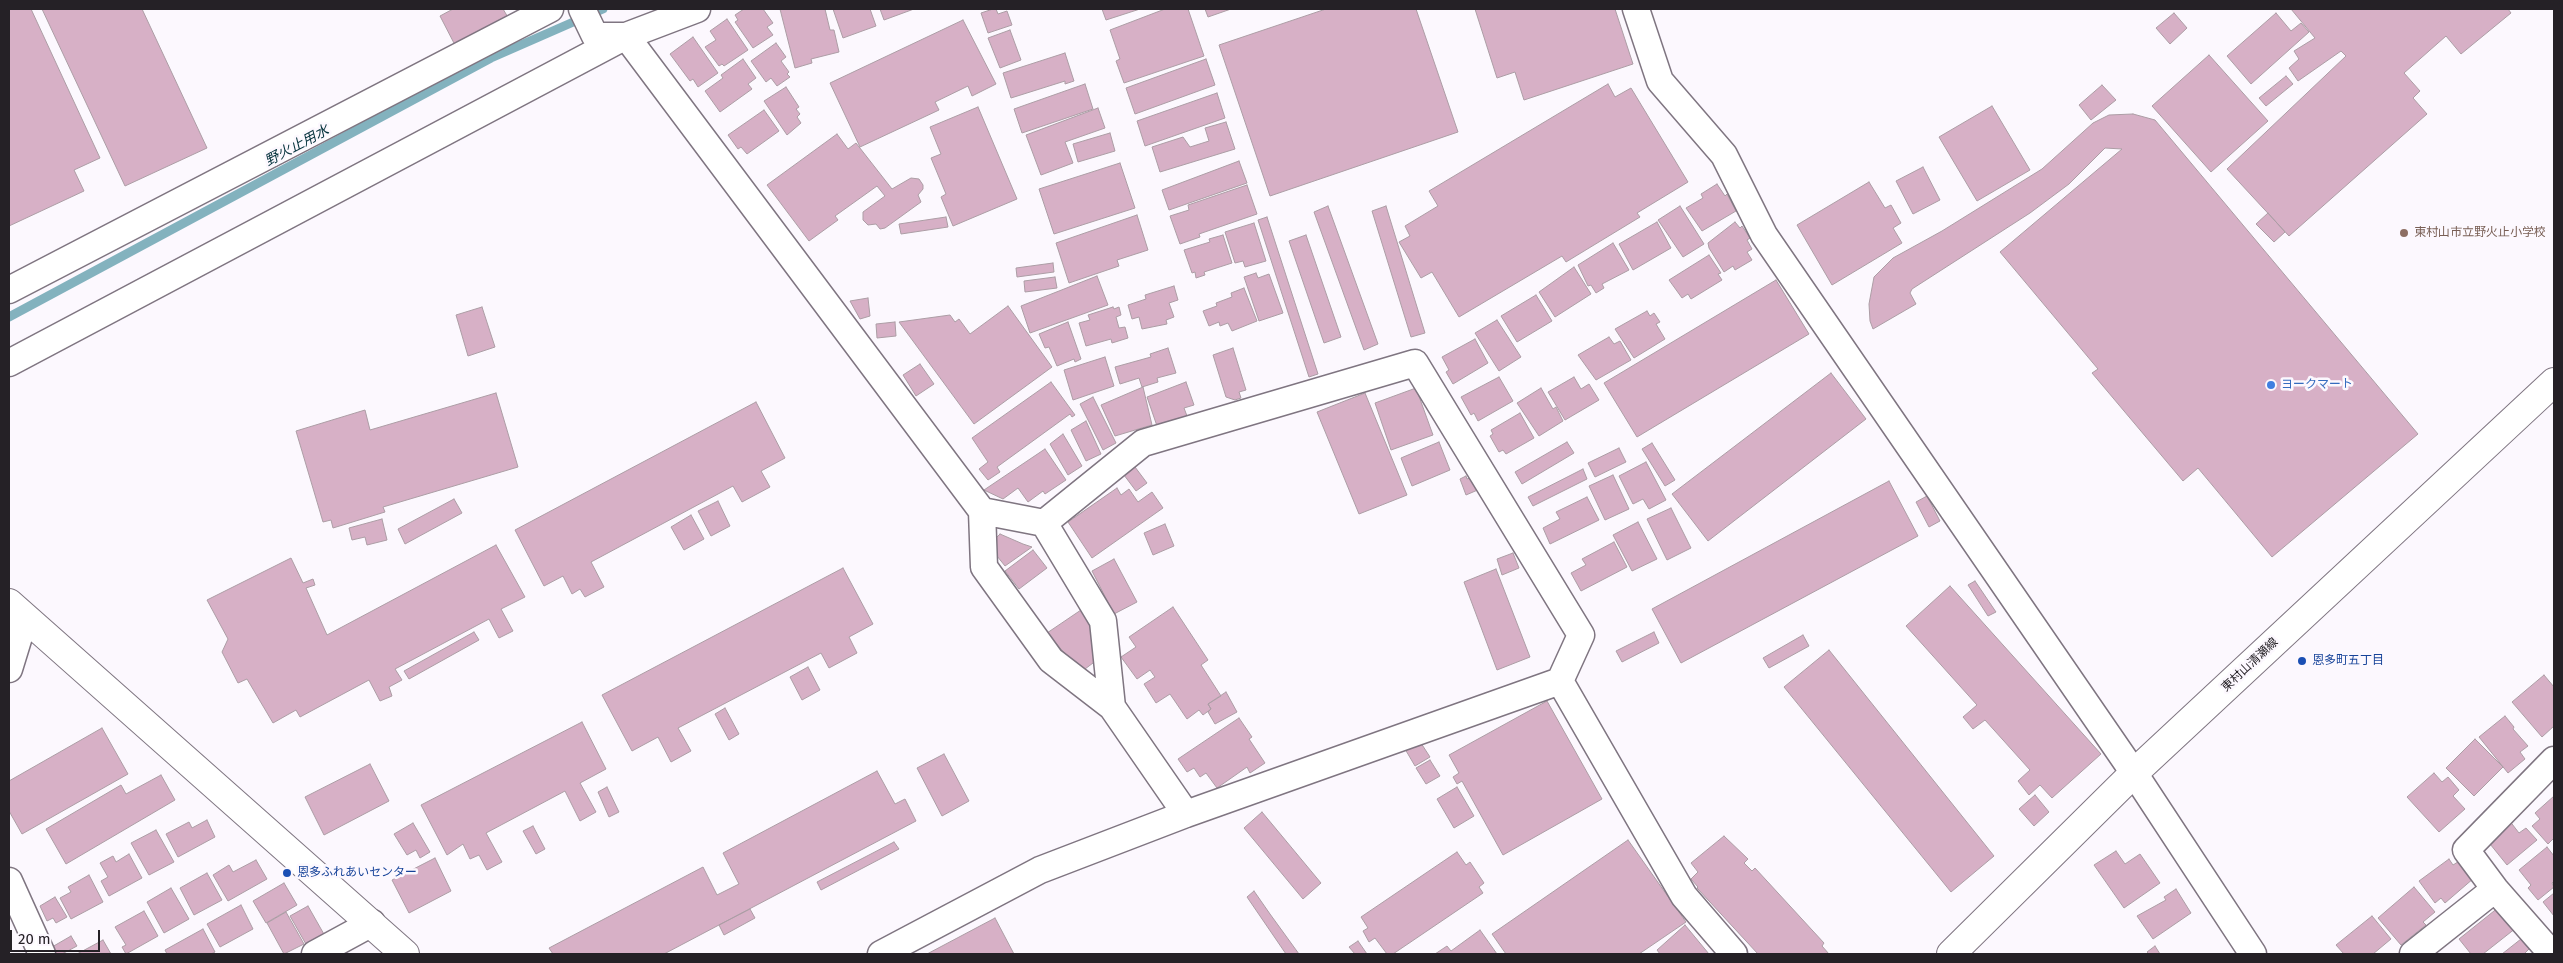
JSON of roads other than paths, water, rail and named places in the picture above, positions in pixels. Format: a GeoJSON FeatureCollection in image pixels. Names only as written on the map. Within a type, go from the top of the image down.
{"type":"FeatureCollection","features":[{"type":"Feature","properties":{"kind":"main road","name":"東村山清瀬線"},"geometry":{"type":"LineString","coordinates":[[1951,954],[2134,773],[2554,382]]}},
{"type":"Feature","properties":{"kind":"main road"},"geometry":{"type":"LineString","coordinates":[[17,610],[405,954]]}},
{"type":"Feature","properties":{"kind":"street"},"geometry":{"type":"LineString","coordinates":[[9,290],[550,9]]}},
{"type":"Feature","properties":{"kind":"street"},"geometry":{"type":"LineString","coordinates":[[582,9],[595,36],[626,36]]}},
{"type":"Feature","properties":{"kind":"street"},"geometry":{"type":"LineString","coordinates":[[9,363],[626,36],[696,9]]}},
{"type":"Feature","properties":{"kind":"street"},"geometry":{"type":"LineString","coordinates":[[1636,9],[1660,81],[1724,155],[1764,235],[2134,773],[2253,954]]}},
{"type":"Feature","properties":{"kind":"street"},"geometry":{"type":"LineString","coordinates":[[626,36],[982,511],[984,567],[1051,660],[1112,707],[1186,814]]}},
{"type":"Feature","properties":{"kind":"street"},"geometry":{"type":"LineString","coordinates":[[881,954],[1040,870],[1186,814],[1560,681],[1581,635],[1415,363],[1143,443],[1044,523]]}},
{"type":"Feature","properties":{"kind":"street"},"geometry":{"type":"LineString","coordinates":[[982,511],[1044,523],[1103,621],[1112,707]]}},
{"type":"Feature","properties":{"kind":"street"},"geometry":{"type":"LineString","coordinates":[[9,669],[17,610]]}},
{"type":"Feature","properties":{"kind":"street"},"geometry":{"type":"LineString","coordinates":[[1560,681],[1684,896],[1734,954]]}},
{"type":"Feature","properties":{"kind":"street"},"geometry":{"type":"LineString","coordinates":[[2552,954],[2495,889],[2466,850],[2554,760]]}},
{"type":"Feature","properties":{"kind":"street"},"geometry":{"type":"LineString","coordinates":[[9,881],[42,954]]}},
{"type":"Feature","properties":{"kind":"street"},"geometry":{"type":"LineString","coordinates":[[2413,954],[2495,889]]}},
{"type":"Feature","properties":{"kind":"street"},"geometry":{"type":"LineString","coordinates":[[315,954],[372,923]]}},
{"type":"Feature","properties":{"kind":"waterway","name":"野火止用水"},"geometry":{"type":"LineString","coordinates":[[9,317],[491,58],[603,9]]}},
{"type":"Feature","properties":{"kind":"place","name":"東村山市立野火止小学校"},"geometry":{"type":"Point","coordinates":[2404,233]}},
{"type":"Feature","properties":{"kind":"place","name":"ヨークマート"},"geometry":{"type":"Point","coordinates":[2271,385]}},
{"type":"Feature","properties":{"kind":"place","name":"恩多町五丁目"},"geometry":{"type":"Point","coordinates":[2302,661]}},
{"type":"Feature","properties":{"kind":"place","name":"恩多ふれあいセンター"},"geometry":{"type":"Point","coordinates":[287,873]}}]}
